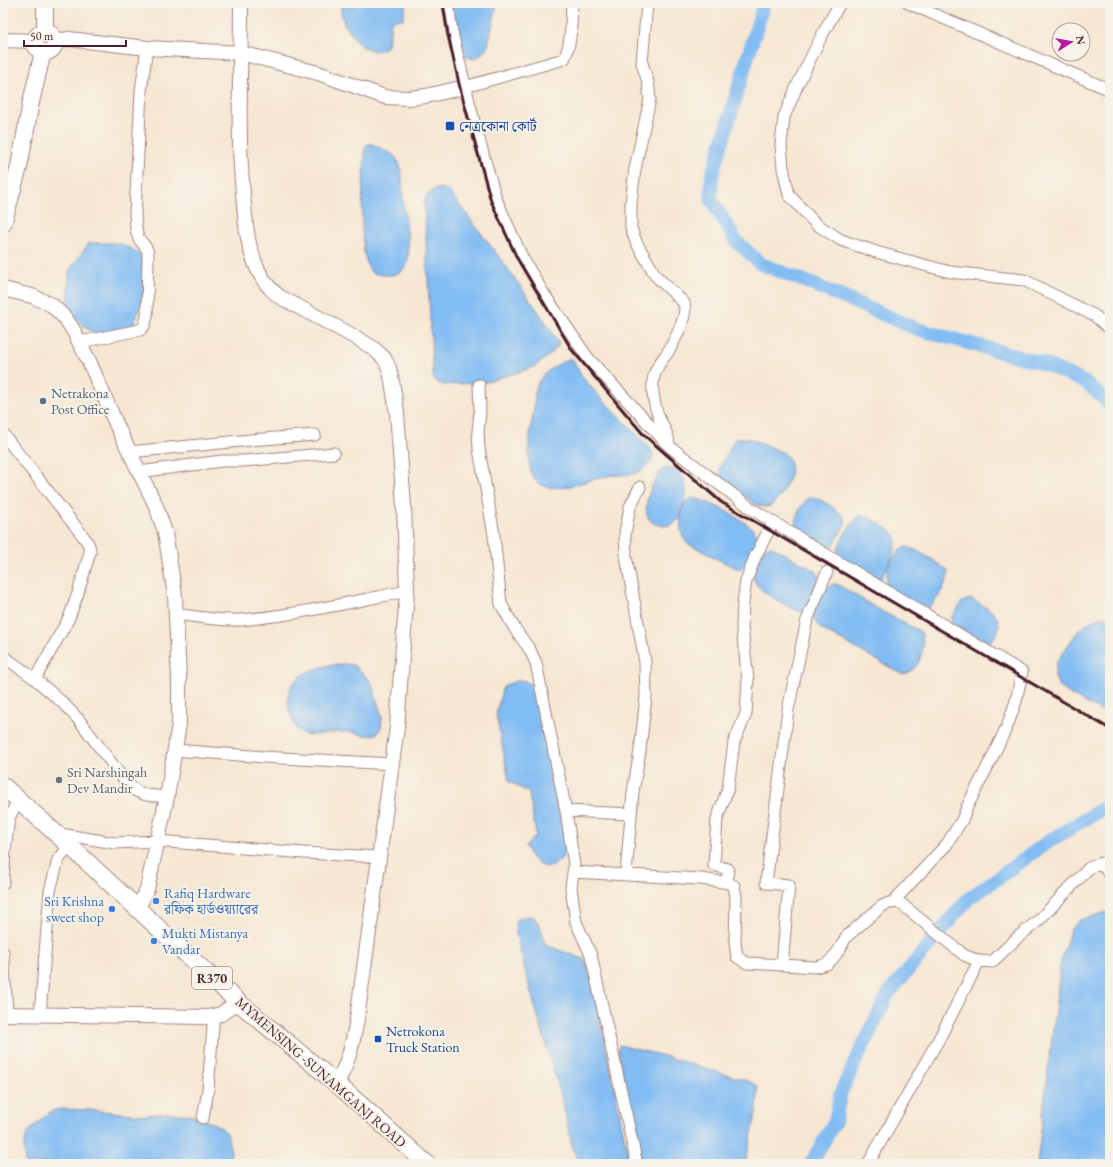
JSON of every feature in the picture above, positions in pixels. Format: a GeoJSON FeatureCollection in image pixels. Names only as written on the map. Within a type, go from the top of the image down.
{"type":"FeatureCollection","features":[{"type":"Feature","properties":{"kind":"main road"},"geometry":{"type":"LineString","coordinates":[[3,224],[19,167],[41,41],[45,3]]}},
{"type":"Feature","properties":{"kind":"main road","name":"MYMENSING -SUNAMGANJ ROAD"},"geometry":{"type":"LineString","coordinates":[[3,786],[51,828],[238,1002],[336,1083],[427,1164]]}},
{"type":"Feature","properties":{"kind":"street"},"geometry":{"type":"LineString","coordinates":[[241,3],[241,168],[246,221],[253,257],[265,283],[272,291],[280,297],[355,337],[373,348],[384,358],[389,368],[392,381],[398,421],[404,506],[407,592],[397,727],[353,1042],[343,1073],[336,1083]]}},
{"type":"Feature","properties":{"kind":"street"},"geometry":{"type":"LineString","coordinates":[[448,3],[452,32],[465,87],[496,199],[522,257],[544,294],[588,358],[670,446],[752,509],[902,601],[1022,672],[1016,701],[1008,724],[962,820],[947,844],[896,902],[882,906],[846,937],[834,957],[827,964],[816,967],[747,964],[737,957],[735,944],[735,891],[734,886],[727,883],[701,879],[573,872]]}},
{"type":"Feature","properties":{"kind":"street"},"geometry":{"type":"LineString","coordinates":[[3,40],[41,41],[69,39],[147,48],[241,53],[318,72],[385,96],[409,98],[426,96],[465,87],[564,59],[569,44],[572,3]]}},
{"type":"Feature","properties":{"kind":"street"},"geometry":{"type":"LineString","coordinates":[[647,3],[642,63],[648,82],[650,99],[635,169],[631,203],[631,228],[636,242],[656,276],[684,303],[686,308],[673,342],[654,373],[653,381],[656,410],[668,436],[670,446]]}},
{"type":"Feature","properties":{"kind":"street"},"geometry":{"type":"LineString","coordinates":[[840,3],[822,35],[797,86],[784,117],[781,146],[783,168],[789,195],[816,224],[841,240],[876,252],[950,272],[1024,280],[1095,316],[1110,329]]}},
{"type":"Feature","properties":{"kind":"street"},"geometry":{"type":"LineString","coordinates":[[908,3],[1110,90]]}},
{"type":"Feature","properties":{"kind":"street"},"geometry":{"type":"LineString","coordinates":[[80,342],[140,330],[144,326],[147,317],[148,252],[145,244],[139,239],[135,214],[141,91],[147,48]]}},
{"type":"Feature","properties":{"kind":"street"},"geometry":{"type":"LineString","coordinates":[[3,290],[32,296],[52,305],[66,319],[80,342],[156,506],[165,532],[174,588],[176,614],[179,678],[179,724],[176,750],[167,797],[146,889],[137,908]]}},
{"type":"Feature","properties":{"kind":"street"},"geometry":{"type":"LineString","coordinates":[[479,385],[479,449],[494,535],[501,604],[515,629],[530,650],[536,663],[566,811],[574,865],[571,888],[576,922],[591,955],[637,1164]]}},
{"type":"Feature","properties":{"kind":"street"},"geometry":{"type":"LineString","coordinates":[[3,434],[86,539],[90,548],[78,593],[69,618],[36,679]]}},
{"type":"Feature","properties":{"kind":"street"},"geometry":{"type":"LineString","coordinates":[[130,452],[315,435]]}},
{"type":"Feature","properties":{"kind":"street"},"geometry":{"type":"LineString","coordinates":[[139,472],[222,461],[243,461],[334,453]]}},
{"type":"Feature","properties":{"kind":"street"},"geometry":{"type":"LineString","coordinates":[[626,874],[633,792],[640,751],[646,696],[645,662],[626,556],[625,533],[630,507],[640,487]]}},
{"type":"Feature","properties":{"kind":"street"},"geometry":{"type":"LineString","coordinates":[[727,883],[728,869],[714,865],[717,819],[728,788],[734,742],[746,714],[748,680],[742,628],[743,602],[746,581],[755,557],[773,522]]}},
{"type":"Feature","properties":{"kind":"street"},"geometry":{"type":"LineString","coordinates":[[782,965],[788,885],[766,883],[770,844],[788,710],[807,620],[827,572]]}},
{"type":"Feature","properties":{"kind":"street"},"geometry":{"type":"LineString","coordinates":[[176,614],[238,620],[298,612],[407,592]]}},
{"type":"Feature","properties":{"kind":"street"},"geometry":{"type":"LineString","coordinates":[[3,656],[36,679],[62,702],[79,720],[126,781],[136,791],[146,795],[167,797]]}},
{"type":"Feature","properties":{"kind":"street"},"geometry":{"type":"LineString","coordinates":[[176,750],[264,757],[392,764]]}},
{"type":"Feature","properties":{"kind":"street"},"geometry":{"type":"LineString","coordinates":[[3,883],[9,818],[18,800]]}},
{"type":"Feature","properties":{"kind":"street"},"geometry":{"type":"LineString","coordinates":[[566,811],[631,814]]}},
{"type":"Feature","properties":{"kind":"street"},"geometry":{"type":"LineString","coordinates":[[51,828],[60,834],[114,843],[156,841],[304,853],[379,857]]}},
{"type":"Feature","properties":{"kind":"street"},"geometry":{"type":"LineString","coordinates":[[40,1015],[50,891],[58,860],[70,846]]}},
{"type":"Feature","properties":{"kind":"street"},"geometry":{"type":"LineString","coordinates":[[896,902],[964,955],[979,961],[992,962],[1017,938],[1039,920],[1089,868],[1106,862],[1110,875]]}},
{"type":"Feature","properties":{"kind":"street"},"geometry":{"type":"LineString","coordinates":[[3,952],[5,1014],[213,1016],[220,1014],[238,1002]]}},
{"type":"Feature","properties":{"kind":"street"},"geometry":{"type":"LineString","coordinates":[[868,1164],[940,1037],[979,961]]}},
{"type":"Feature","properties":{"kind":"street"},"geometry":{"type":"LineString","coordinates":[[203,1118],[208,1090],[213,1016]]}},
{"type":"Feature","properties":{"kind":"water"},"geometry":{"type":"Polygon","coordinates":[[[341,3],[406,3],[403,19],[395,19],[391,22],[388,46],[374,51],[361,46],[345,26],[341,12],[341,3]]]}},
{"type":"Feature","properties":{"kind":"water"},"geometry":{"type":"Polygon","coordinates":[[[450,3],[496,3],[488,45],[478,57],[473,59],[463,55],[454,33],[450,3]]]}},
{"type":"Feature","properties":{"kind":"water"},"geometry":{"type":"Polygon","coordinates":[[[372,144],[394,156],[399,162],[401,172],[408,236],[408,256],[404,269],[393,275],[372,273],[367,263],[364,249],[362,212],[365,146],[372,144]]]}},
{"type":"Feature","properties":{"kind":"water"},"geometry":{"type":"Polygon","coordinates":[[[440,188],[448,190],[503,262],[543,318],[559,344],[552,353],[534,367],[487,382],[444,385],[436,382],[433,377],[424,201],[430,191],[440,188]]]}},
{"type":"Feature","properties":{"kind":"water"},"geometry":{"type":"Polygon","coordinates":[[[89,243],[119,243],[142,254],[147,287],[133,327],[96,335],[68,313],[69,271],[89,243]]]}},
{"type":"Feature","properties":{"kind":"water"},"geometry":{"type":"Polygon","coordinates":[[[569,359],[573,360],[583,378],[600,397],[651,449],[653,453],[652,460],[641,471],[632,474],[606,476],[571,486],[555,488],[540,484],[534,479],[529,461],[529,450],[536,388],[542,376],[555,366],[569,359]]]}},
{"type":"Feature","properties":{"kind":"water"},"geometry":{"type":"Polygon","coordinates":[[[735,439],[751,439],[784,453],[789,459],[791,471],[788,481],[780,496],[771,506],[764,507],[757,505],[726,483],[720,475],[720,467],[735,439]]]}},
{"type":"Feature","properties":{"kind":"water"},"geometry":{"type":"Polygon","coordinates":[[[668,468],[680,473],[685,483],[686,494],[678,520],[675,523],[664,526],[652,522],[646,509],[648,498],[654,482],[662,470],[668,468]]]}},
{"type":"Feature","properties":{"kind":"water"},"geometry":{"type":"Polygon","coordinates":[[[812,497],[831,506],[844,517],[846,521],[832,547],[826,549],[795,530],[795,521],[799,510],[808,499],[812,497]]]}},
{"type":"Feature","properties":{"kind":"water"},"geometry":{"type":"Polygon","coordinates":[[[691,498],[707,502],[728,512],[747,524],[757,535],[757,542],[751,558],[744,566],[739,569],[687,543],[682,533],[681,520],[684,507],[691,498]]]}},
{"type":"Feature","properties":{"kind":"water"},"geometry":{"type":"Polygon","coordinates":[[[863,515],[879,523],[893,533],[896,538],[895,550],[879,582],[837,555],[846,532],[859,517],[863,515]]]}},
{"type":"Feature","properties":{"kind":"water"},"geometry":{"type":"Polygon","coordinates":[[[771,546],[816,571],[818,575],[818,585],[807,609],[800,612],[787,606],[766,593],[756,583],[753,577],[764,548],[771,546]]]}},
{"type":"Feature","properties":{"kind":"water"},"geometry":{"type":"Polygon","coordinates":[[[907,547],[933,560],[948,571],[947,581],[944,587],[933,603],[925,610],[887,588],[886,582],[890,563],[897,553],[907,547]]]}},
{"type":"Feature","properties":{"kind":"water"},"geometry":{"type":"Polygon","coordinates":[[[833,584],[837,584],[883,612],[921,632],[923,645],[922,652],[913,669],[908,673],[902,674],[821,629],[814,618],[816,603],[826,589],[833,584]]]}},
{"type":"Feature","properties":{"kind":"water"},"geometry":{"type":"Polygon","coordinates":[[[971,599],[986,607],[998,619],[999,624],[997,632],[992,640],[986,644],[951,625],[952,617],[962,602],[971,599]]]}},
{"type":"Feature","properties":{"kind":"water"},"geometry":{"type":"Polygon","coordinates":[[[1102,617],[1110,617],[1110,713],[1105,713],[1071,695],[1059,686],[1055,677],[1056,663],[1078,631],[1088,623],[1102,617]]]}},
{"type":"Feature","properties":{"kind":"water"},"geometry":{"type":"Polygon","coordinates":[[[332,665],[353,665],[367,677],[372,684],[382,717],[381,727],[378,733],[374,735],[367,735],[343,732],[312,735],[300,732],[294,724],[288,705],[288,694],[293,684],[300,677],[309,672],[332,665]]]}},
{"type":"Feature","properties":{"kind":"water"},"geometry":{"type":"Polygon","coordinates":[[[519,680],[531,684],[536,696],[547,740],[567,847],[558,862],[549,867],[545,867],[534,860],[525,847],[536,835],[529,793],[509,781],[496,714],[503,686],[519,680]]]}},
{"type":"Feature","properties":{"kind":"water"},"geometry":{"type":"Polygon","coordinates":[[[1110,911],[1110,1164],[1037,1164],[1061,961],[1070,930],[1080,920],[1110,911]]]}},
{"type":"Feature","properties":{"kind":"water"},"geometry":{"type":"Polygon","coordinates":[[[531,916],[535,918],[539,925],[545,945],[584,959],[592,979],[630,1164],[578,1164],[571,1141],[562,1099],[531,993],[516,933],[515,923],[518,918],[531,916]]]}},
{"type":"Feature","properties":{"kind":"water"},"geometry":{"type":"Polygon","coordinates":[[[619,1045],[664,1056],[748,1081],[757,1086],[758,1093],[756,1113],[745,1164],[652,1164],[640,1157],[618,1050],[619,1045]]]}},
{"type":"Feature","properties":{"kind":"water"},"geometry":{"type":"Polygon","coordinates":[[[59,1109],[144,1115],[169,1113],[191,1115],[215,1124],[227,1133],[231,1152],[229,1164],[25,1164],[24,1145],[28,1132],[50,1112],[59,1109]]]}},
{"type":"Feature","properties":{"kind":"waterway"},"geometry":{"type":"LineString","coordinates":[[764,3],[712,176],[711,199],[736,241],[761,264],[917,329],[1045,364],[1086,383],[1110,404]]}},
{"type":"Feature","properties":{"kind":"waterway"},"geometry":{"type":"LineString","coordinates":[[811,1164],[835,1121],[841,1092],[888,994],[967,900],[1048,842],[1110,804]]}},
{"type":"Feature","properties":{"kind":"railway"},"geometry":{"type":"LineString","coordinates":[[443,3],[460,88],[491,201],[517,258],[572,350],[643,434],[721,502],[1110,729]]}},
{"type":"Feature","properties":{"kind":"place","name":"নেত্রকোনা কোর্ট"},"geometry":{"type":"Point","coordinates":[450,126]}},
{"type":"Feature","properties":{"kind":"place","name":"Netrakona Post Office"},"geometry":{"type":"Point","coordinates":[43,401]}},
{"type":"Feature","properties":{"kind":"place","name":"Sri Narshingah Dev Mandir"},"geometry":{"type":"Point","coordinates":[59,780]}},
{"type":"Feature","properties":{"kind":"place","name":"Rafiq Hardware রফিক হার্ডওয়্যারের"},"geometry":{"type":"Point","coordinates":[156,901]}},
{"type":"Feature","properties":{"kind":"place","name":"Sri Krishna sweet shop"},"geometry":{"type":"Point","coordinates":[112,909]}},
{"type":"Feature","properties":{"kind":"place","name":"Mukti Mistanya Vandar"},"geometry":{"type":"Point","coordinates":[154,941]}},
{"type":"Feature","properties":{"kind":"place","name":"Netrokona Truck Station"},"geometry":{"type":"Point","coordinates":[378,1039]}}]}
